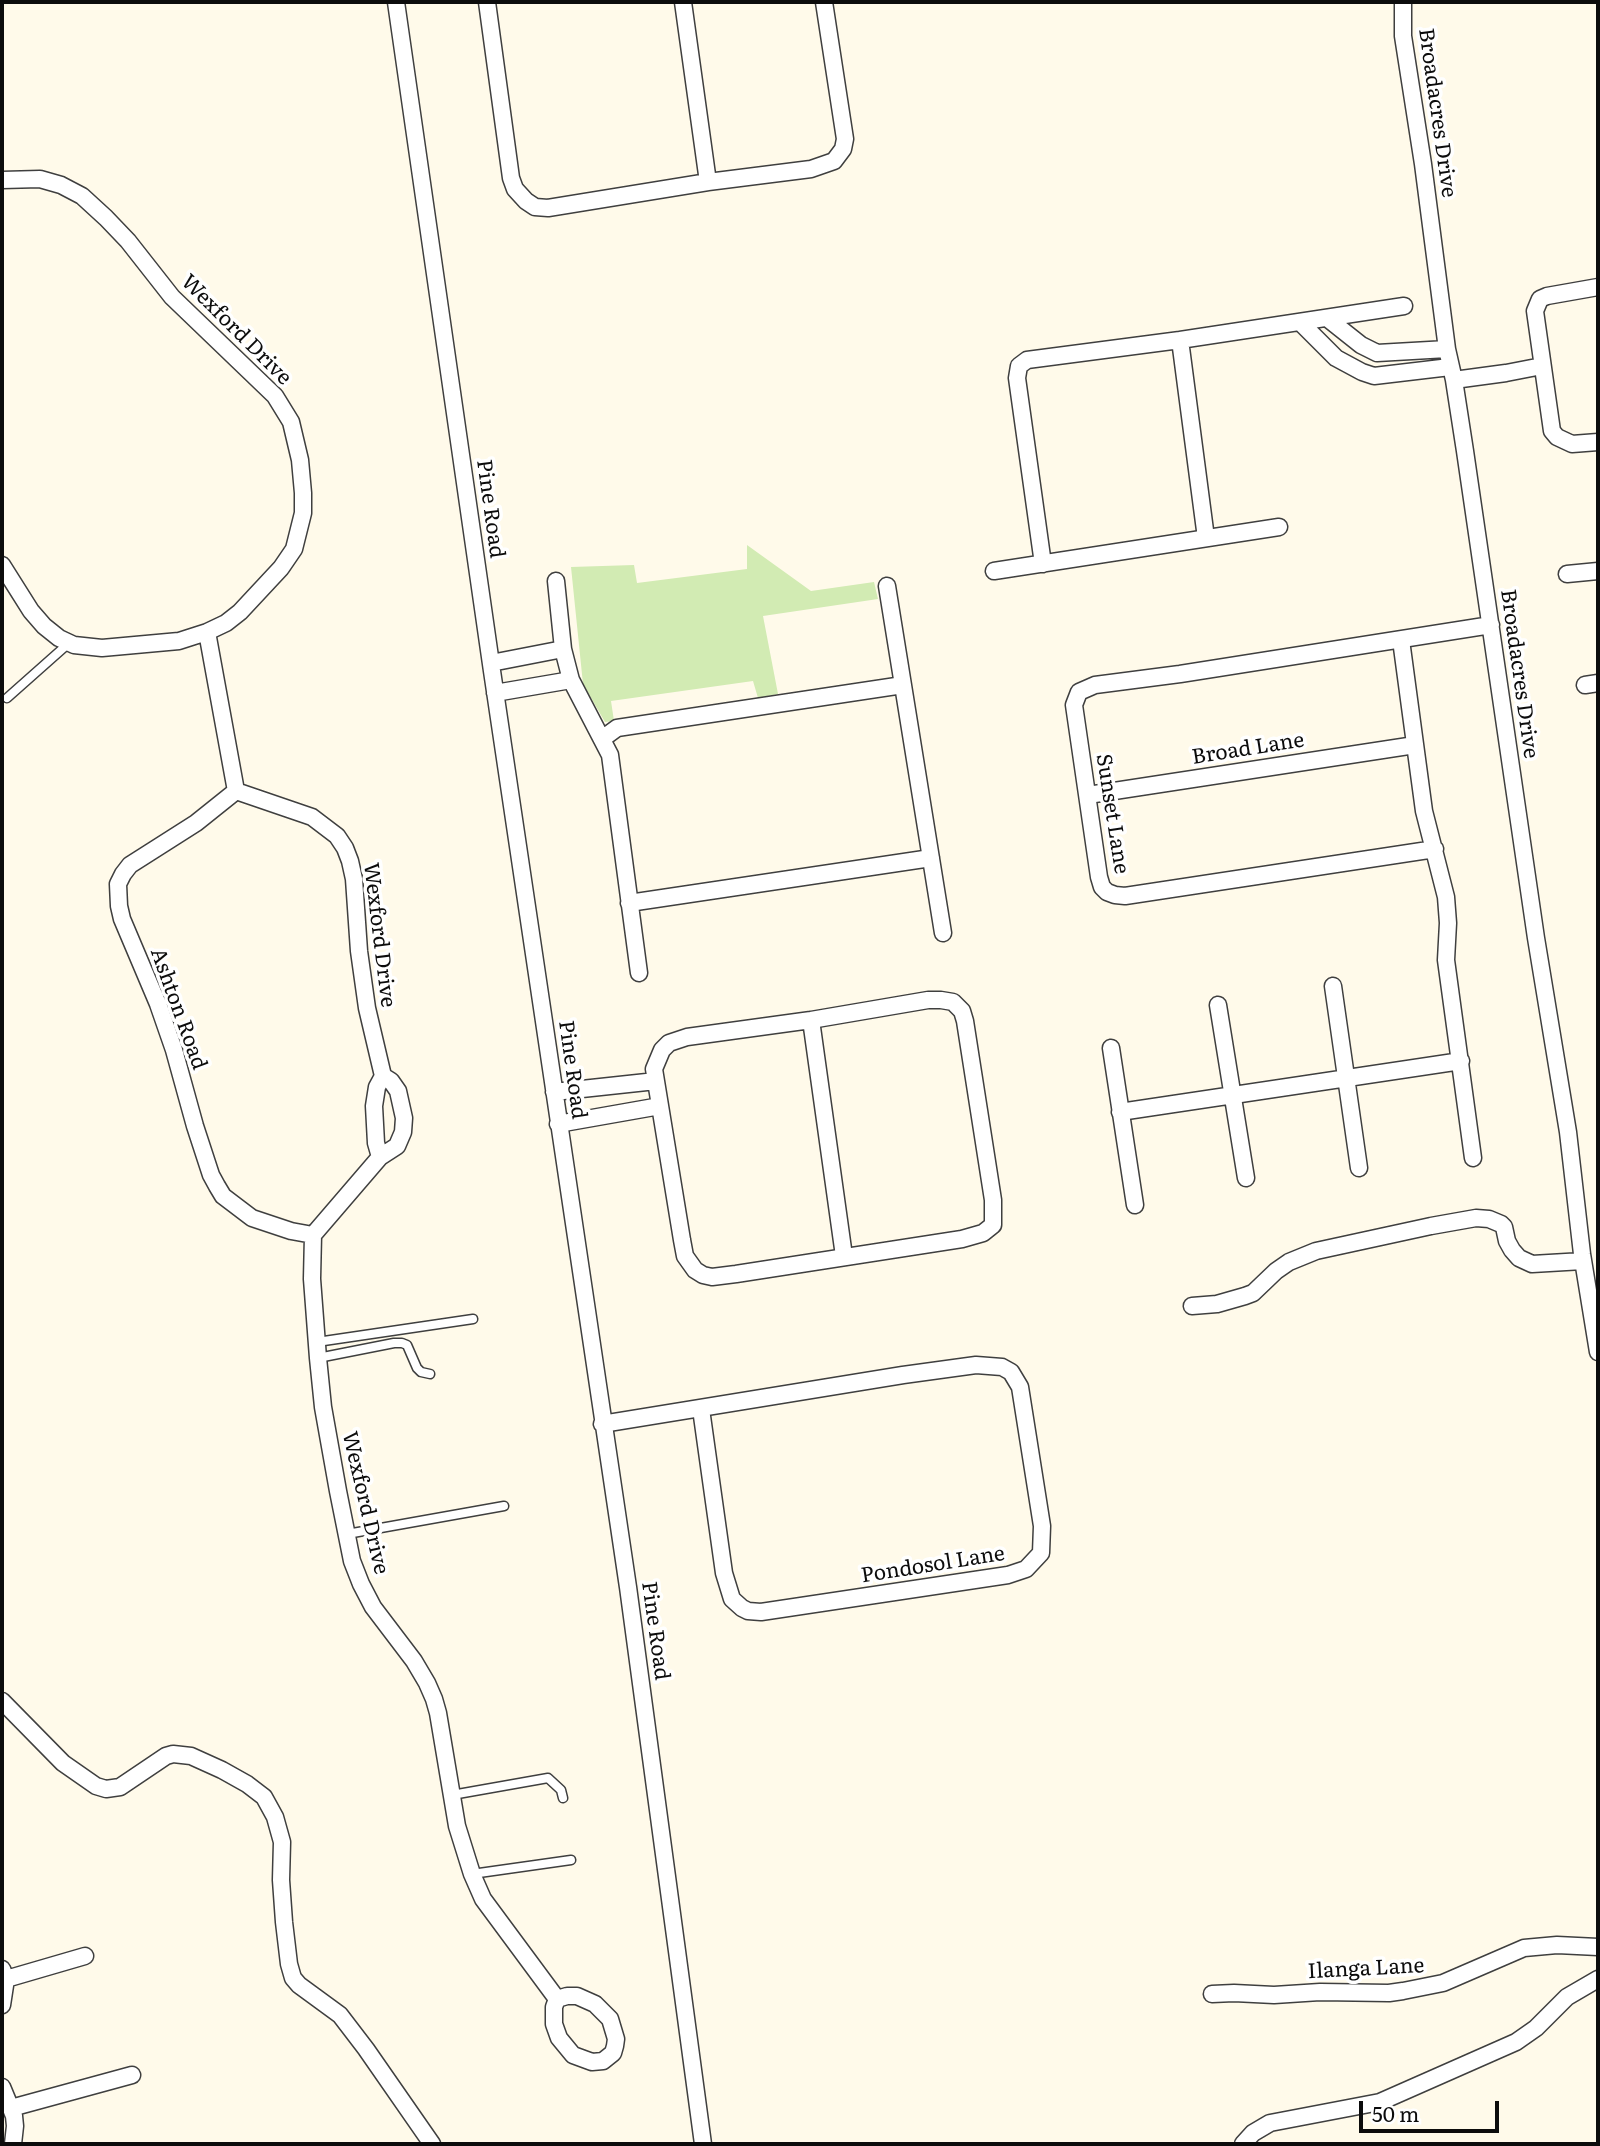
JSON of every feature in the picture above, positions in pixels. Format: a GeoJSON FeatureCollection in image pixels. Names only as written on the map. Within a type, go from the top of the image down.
{"type":"FeatureCollection","features":[{"type":"Feature","properties":{"kind":"street","name":"Pine Road"},"geometry":{"type":"LineString","coordinates":[[396,2],[558,1124],[628,1587],[703,2144]]}},
{"type":"Feature","properties":{"kind":"street"},"geometry":{"type":"LineString","coordinates":[[487,2],[511,178],[515,188],[526,201],[548,208],[811,169],[826,165],[839,157],[845,139],[844,126],[824,2]]}},
{"type":"Feature","properties":{"kind":"street"},"geometry":{"type":"LineString","coordinates":[[683,2],[708,183]]}},
{"type":"Feature","properties":{"kind":"street","name":"Broadacres Drive"},"geometry":{"type":"LineString","coordinates":[[1402,2],[1403,36],[1447,349],[1491,625],[1536,939],[1568,1132],[1583,1261],[1598,1352]]}},
{"type":"Feature","properties":{"kind":"street","name":"Wexford Drive"},"geometry":{"type":"LineString","coordinates":[[2,180],[40,179],[82,196],[121,233],[192,317],[275,396],[291,422],[300,460],[303,513],[294,549],[281,568],[240,612],[226,623],[179,641],[102,648],[84,648],[69,643]]}},
{"type":"Feature","properties":{"kind":"street"},"geometry":{"type":"LineString","coordinates":[[1598,287],[1555,293],[1540,299],[1535,311],[1552,430],[1557,437],[1573,444],[1598,443]]}},
{"type":"Feature","properties":{"kind":"street"},"geometry":{"type":"LineString","coordinates":[[1042,564],[1017,378],[1019,366],[1027,360],[1404,306]]}},
{"type":"Feature","properties":{"kind":"street"},"geometry":{"type":"LineString","coordinates":[[1327,318],[1360,345],[1377,353],[1447,349]]}},
{"type":"Feature","properties":{"kind":"street"},"geometry":{"type":"LineString","coordinates":[[1300,322],[1336,358],[1374,376],[1506,373],[1542,366]]}},
{"type":"Feature","properties":{"kind":"street"},"geometry":{"type":"LineString","coordinates":[[1180,340],[1206,538]]}},
{"type":"Feature","properties":{"kind":"street"},"geometry":{"type":"LineString","coordinates":[[994,571],[1279,527]]}},
{"type":"Feature","properties":{"kind":"street"},"geometry":{"type":"LineString","coordinates":[[2,565],[31,611],[44,626],[69,643]]}},
{"type":"Feature","properties":{"kind":"street"},"geometry":{"type":"LineString","coordinates":[[1567,574],[1598,570]]}},
{"type":"Feature","properties":{"kind":"street"},"geometry":{"type":"LineString","coordinates":[[556,581],[563,649],[571,680],[610,755],[639,973]]}},
{"type":"Feature","properties":{"kind":"street"},"geometry":{"type":"LineString","coordinates":[[887,586],[943,933]]}},
{"type":"Feature","properties":{"kind":"street","name":"Sunset Lane"},"geometry":{"type":"LineString","coordinates":[[1435,849],[1125,896],[1107,892],[1099,877],[1074,713],[1076,697],[1084,688],[1108,682],[1180,674],[1491,625]]}},
{"type":"Feature","properties":{"kind":"street"},"geometry":{"type":"LineString","coordinates":[[207,632],[236,791]]}},
{"type":"Feature","properties":{"kind":"street"},"geometry":{"type":"LineString","coordinates":[[1401,640],[1424,811],[1448,912],[1446,960],[1473,1158]]}},
{"type":"Feature","properties":{"kind":"street"},"geometry":{"type":"LineString","coordinates":[[491,663],[563,649]]}},
{"type":"Feature","properties":{"kind":"street"},"geometry":{"type":"LineString","coordinates":[[495,693],[571,680]]}},
{"type":"Feature","properties":{"kind":"street"},"geometry":{"type":"LineString","coordinates":[[602,739],[617,728],[903,685]]}},
{"type":"Feature","properties":{"kind":"street","name":"Broad Lane"},"geometry":{"type":"LineString","coordinates":[[1088,794],[1415,745]]}},
{"type":"Feature","properties":{"kind":"street","name":"Wexford Drive"},"geometry":{"type":"LineString","coordinates":[[236,791],[312,817],[332,831],[345,848],[354,879],[359,951],[367,1008],[383,1076],[377,1087],[374,1107],[376,1143],[380,1157]]}},
{"type":"Feature","properties":{"kind":"street","name":"Ashton Road"},"geometry":{"type":"LineString","coordinates":[[236,791],[196,823],[130,865],[118,884],[119,906],[170,1038],[195,1126],[217,1186],[237,1209],[252,1218],[313,1235]]}},
{"type":"Feature","properties":{"kind":"street"},"geometry":{"type":"LineString","coordinates":[[629,904],[931,858]]}},
{"type":"Feature","properties":{"kind":"street"},"geometry":{"type":"LineString","coordinates":[[1333,986],[1359,1168]]}},
{"type":"Feature","properties":{"kind":"street"},"geometry":{"type":"LineString","coordinates":[[928,1000],[948,1000],[958,1007],[965,1021],[993,1200],[993,1225],[973,1237],[712,1276],[702,1275],[685,1256],[656,1081],[654,1069],[657,1058],[669,1043],[677,1039],[928,1000]]}},
{"type":"Feature","properties":{"kind":"street"},"geometry":{"type":"LineString","coordinates":[[1218,1005],[1246,1178]]}},
{"type":"Feature","properties":{"kind":"street"},"geometry":{"type":"LineString","coordinates":[[811,1020],[844,1256]]}},
{"type":"Feature","properties":{"kind":"street"},"geometry":{"type":"LineString","coordinates":[[1111,1048],[1135,1205]]}},
{"type":"Feature","properties":{"kind":"street"},"geometry":{"type":"LineString","coordinates":[[1120,1112],[1461,1061]]}},
{"type":"Feature","properties":{"kind":"street","name":"Wexford Drive"},"geometry":{"type":"LineString","coordinates":[[383,1076],[391,1081],[398,1091],[404,1118],[403,1132],[397,1146],[380,1157],[313,1235],[312,1279],[323,1407],[352,1561],[373,1607],[428,1683],[438,1713],[457,1826],[483,1899],[557,1999]]}},
{"type":"Feature","properties":{"kind":"street"},"geometry":{"type":"LineString","coordinates":[[554,1092],[656,1081]]}},
{"type":"Feature","properties":{"kind":"street"},"geometry":{"type":"LineString","coordinates":[[558,1124],[660,1106]]}},
{"type":"Feature","properties":{"kind":"street"},"geometry":{"type":"LineString","coordinates":[[1192,1306],[1217,1304],[1253,1293],[1289,1262],[1316,1251],[1476,1218],[1501,1224],[1512,1250],[1519,1258],[1532,1264],[1583,1261]]}},
{"type":"Feature","properties":{"kind":"street","name":"Pondosol Lane"},"geometry":{"type":"LineString","coordinates":[[603,1424],[912,1373],[989,1364],[1002,1367],[1011,1372],[1020,1387],[1042,1526],[1041,1553],[1026,1569],[1008,1575],[772,1610],[748,1611],[732,1599],[726,1581],[701,1409]]}},
{"type":"Feature","properties":{"kind":"street"},"geometry":{"type":"LineString","coordinates":[[2,1701],[63,1763],[96,1786],[106,1789],[120,1787],[166,1755],[173,1754],[191,1756],[222,1770],[264,1797],[275,1817],[282,1842],[284,1922],[293,1979],[340,2015],[432,2144]]}},
{"type":"Feature","properties":{"kind":"street","name":"Ilanga Lane"},"geometry":{"type":"LineString","coordinates":[[1212,1994],[1403,1991],[1443,1983],[1524,1948],[1557,1945],[1598,1947]]}},
{"type":"Feature","properties":{"kind":"street"},"geometry":{"type":"LineString","coordinates":[[2,2005],[6,1991],[4,1974],[85,1956]]}},
{"type":"Feature","properties":{"kind":"street"},"geometry":{"type":"LineString","coordinates":[[1248,2139],[1277,2121],[1375,2103],[1521,2040],[1567,1997],[1598,1979]]}},
{"type":"Feature","properties":{"kind":"street"},"geometry":{"type":"LineString","coordinates":[[577,1996],[603,2010],[610,2019],[616,2039],[613,2053],[608,2058],[597,2063],[583,2060],[564,2046],[554,2024],[557,1999],[577,1996]]}},
{"type":"Feature","properties":{"kind":"street"},"geometry":{"type":"LineString","coordinates":[[11,2108],[132,2076]]}},
{"type":"Feature","properties":{"kind":"street"},"geometry":{"type":"LineString","coordinates":[[2,2087],[15,2126],[13,2144]]}},
{"type":"Feature","properties":{"kind":"lane"},"geometry":{"type":"LineString","coordinates":[[7,698],[69,643]]}},
{"type":"Feature","properties":{"kind":"lane"},"geometry":{"type":"LineString","coordinates":[[318,1350],[473,1319]]}},
{"type":"Feature","properties":{"kind":"lane"},"geometry":{"type":"LineString","coordinates":[[318,1350],[402,1343],[407,1345],[417,1368],[430,1374]]}},
{"type":"Feature","properties":{"kind":"lane"},"geometry":{"type":"LineString","coordinates":[[347,1534],[503,1506]]}},
{"type":"Feature","properties":{"kind":"lane"},"geometry":{"type":"LineString","coordinates":[[452,1795],[548,1778],[557,1785],[563,1798]]}},
{"type":"Feature","properties":{"kind":"lane"},"geometry":{"type":"LineString","coordinates":[[472,1874],[571,1860]]}},
{"type":"Feature","properties":{"kind":"green space"},"geometry":{"type":"Polygon","coordinates":[[[747,545],[811,591],[874,582],[878,599],[763,616],[778,694],[758,698],[753,681],[611,701],[614,721],[605,722],[583,684],[571,567],[634,565],[637,583],[747,569],[747,545]]]}}]}
